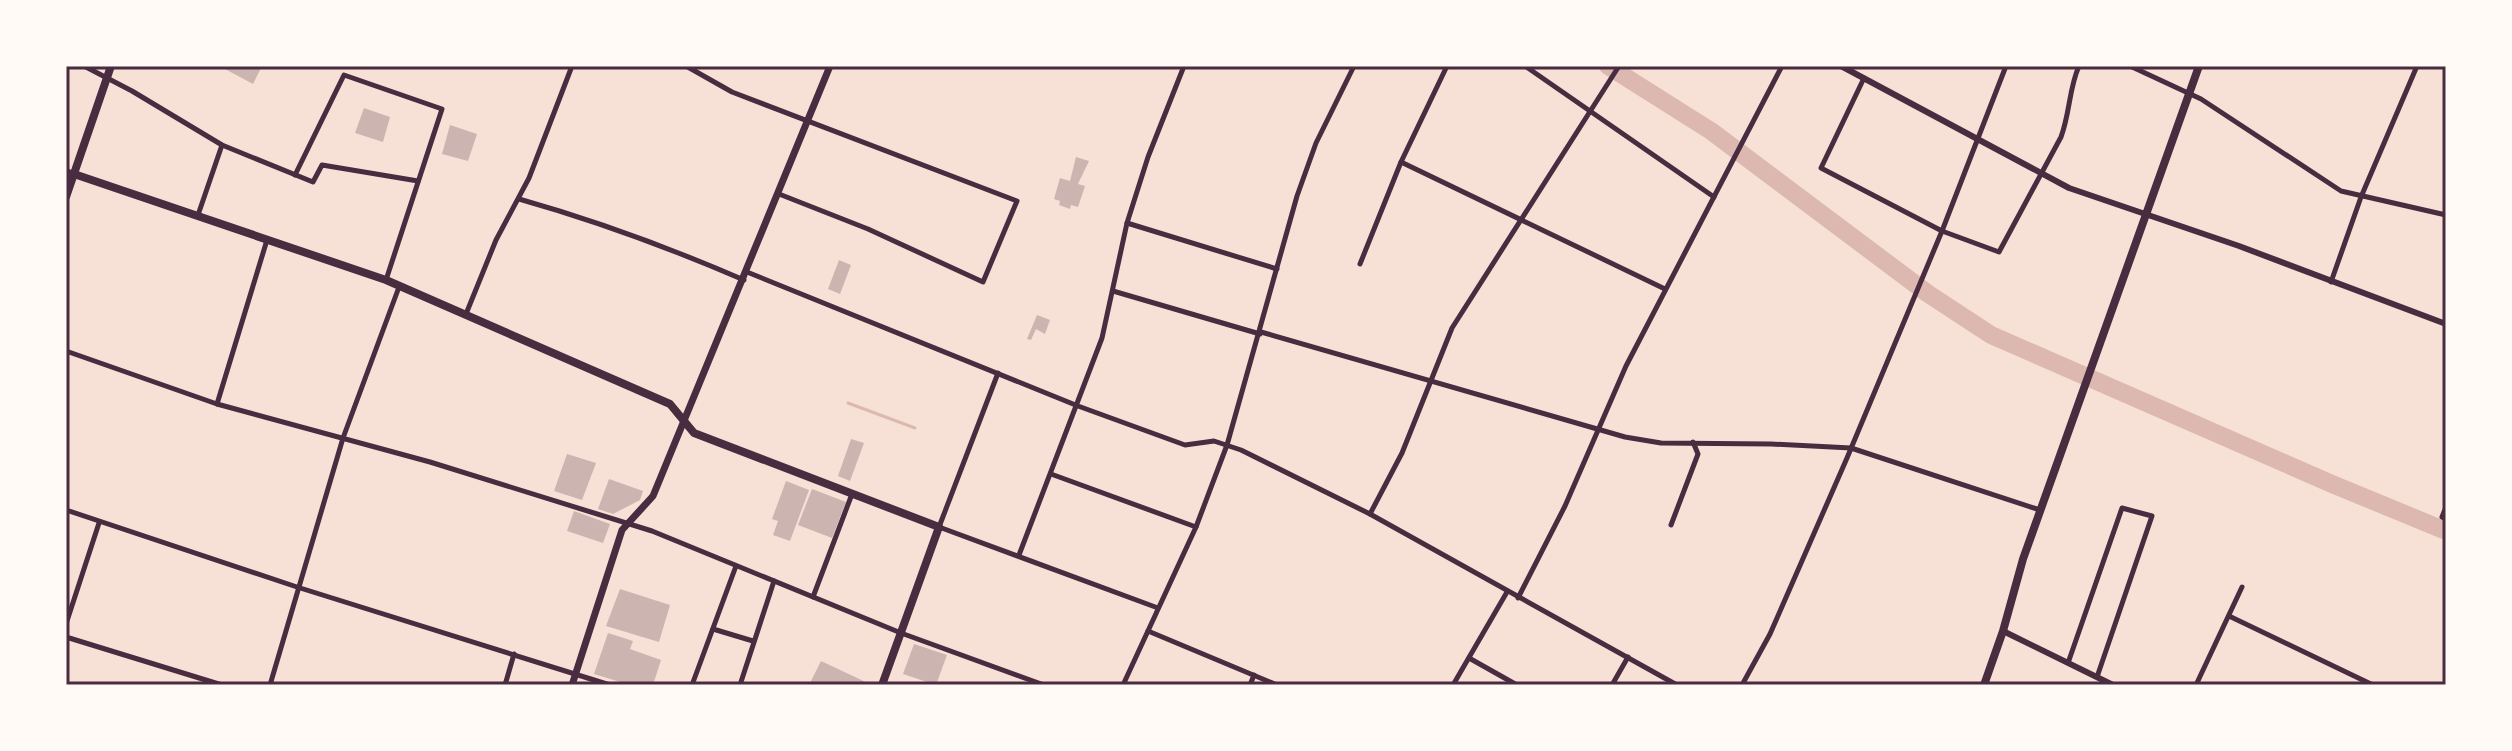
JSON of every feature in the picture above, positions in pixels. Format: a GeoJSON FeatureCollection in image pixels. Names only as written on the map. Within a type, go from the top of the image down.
{"type":"FeatureCollection","features":[{"type":"Feature","properties":{"kind":"main road"},"geometry":{"type":"LineString","coordinates":[[66,197],[70,172],[111,66]]}},
{"type":"Feature","properties":{"kind":"main road"},"geometry":{"type":"LineString","coordinates":[[572,685],[622,530],[650,502],[746,276],[830,66]]}},
{"type":"Feature","properties":{"kind":"main road"},"geometry":{"type":"LineString","coordinates":[[1984,685],[2040,510],[2199,66]]}},
{"type":"Feature","properties":{"kind":"main road"},"geometry":{"type":"LineString","coordinates":[[70,172],[386,280],[670,404],[694,433],[939,527],[882,685]]}},
{"type":"Feature","properties":{"kind":"street"},"geometry":{"type":"LineString","coordinates":[[84,66],[222,145],[313,182],[322,165],[418,181]]}},
{"type":"Feature","properties":{"kind":"street"},"geometry":{"type":"LineString","coordinates":[[466,314],[496,240],[519,199],[572,66]]}},
{"type":"Feature","properties":{"kind":"street"},"geometry":{"type":"LineString","coordinates":[[1019,555],[1102,338],[1127,223],[1148,157],[1184,66]]}},
{"type":"Feature","properties":{"kind":"street"},"geometry":{"type":"LineString","coordinates":[[1123,685],[1196,527],[1227,445],[1311,156],[1354,66]]}},
{"type":"Feature","properties":{"kind":"street"},"geometry":{"type":"LineString","coordinates":[[1360,264],[1401,162],[1447,66]]}},
{"type":"Feature","properties":{"kind":"street"},"geometry":{"type":"LineString","coordinates":[[1525,66],[1714,197]]}},
{"type":"Feature","properties":{"kind":"street"},"geometry":{"type":"LineString","coordinates":[[1370,514],[1402,453],[1452,328],[1619,66]]}},
{"type":"Feature","properties":{"kind":"street"},"geometry":{"type":"LineString","coordinates":[[1518,598],[1565,506],[1613,392],[1782,66]]}},
{"type":"Feature","properties":{"kind":"street"},"geometry":{"type":"LineString","coordinates":[[1841,66],[2069,188],[2446,324]]}},
{"type":"Feature","properties":{"kind":"street"},"geometry":{"type":"LineString","coordinates":[[1742,685],[1770,634],[1851,448],[1942,231],[2006,66]]}},
{"type":"Feature","properties":{"kind":"street"},"geometry":{"type":"LineString","coordinates":[[1864,78],[1821,168],[1942,231],[1999,252],[2068,120],[2072,82],[2079,66]]}},
{"type":"Feature","properties":{"kind":"street"},"geometry":{"type":"LineString","coordinates":[[2130,66],[2189,93],[2341,191],[2446,215]]}},
{"type":"Feature","properties":{"kind":"street"},"geometry":{"type":"LineString","coordinates":[[2331,282],[2361,197],[2417,66]]}},
{"type":"Feature","properties":{"kind":"street"},"geometry":{"type":"LineString","coordinates":[[691,67],[732,92],[1017,201],[983,282],[868,229],[779,194]]}},
{"type":"Feature","properties":{"kind":"street"},"geometry":{"type":"LineString","coordinates":[[295,175],[344,75],[442,109],[386,280]]}},
{"type":"Feature","properties":{"kind":"street"},"geometry":{"type":"LineString","coordinates":[[198,215],[222,145]]}},
{"type":"Feature","properties":{"kind":"street"},"geometry":{"type":"LineString","coordinates":[[1401,162],[1665,289]]}},
{"type":"Feature","properties":{"kind":"street"},"geometry":{"type":"LineString","coordinates":[[519,199],[600,222],[1185,445],[1214,441],[1227,445],[1370,514],[1677,685]]}},
{"type":"Feature","properties":{"kind":"street"},"geometry":{"type":"LineString","coordinates":[[1127,223],[1277,269]]}},
{"type":"Feature","properties":{"kind":"street"},"geometry":{"type":"LineString","coordinates":[[217,404],[267,239]]}},
{"type":"Feature","properties":{"kind":"street"},"geometry":{"type":"LineString","coordinates":[[270,685],[343,438],[400,286]]}},
{"type":"Feature","properties":{"kind":"street"},"geometry":{"type":"LineString","coordinates":[[1113,291],[1599,430],[1661,443],[1851,448],[2040,510]]}},
{"type":"Feature","properties":{"kind":"street"},"geometry":{"type":"LineString","coordinates":[[66,351],[217,404],[343,438],[627,524],[901,633],[1044,685]]}},
{"type":"Feature","properties":{"kind":"street"},"geometry":{"type":"LineString","coordinates":[[998,373],[939,527],[1158,608]]}},
{"type":"Feature","properties":{"kind":"street"},"geometry":{"type":"LineString","coordinates":[[1671,525],[1698,454],[1693,442]]}},
{"type":"Feature","properties":{"kind":"street"},"geometry":{"type":"LineString","coordinates":[[1051,474],[1196,527]]}},
{"type":"Feature","properties":{"kind":"street"},"geometry":{"type":"LineString","coordinates":[[813,597],[852,493]]}},
{"type":"Feature","properties":{"kind":"street"},"geometry":{"type":"LineString","coordinates":[[2446,507],[2442,517],[2446,519]]}},
{"type":"Feature","properties":{"kind":"street"},"geometry":{"type":"LineString","coordinates":[[2068,663],[2122,508],[2152,516],[2097,677]]}},
{"type":"Feature","properties":{"kind":"street"},"geometry":{"type":"LineString","coordinates":[[66,510],[297,587],[610,685]]}},
{"type":"Feature","properties":{"kind":"street"},"geometry":{"type":"LineString","coordinates":[[66,624],[99,523]]}},
{"type":"Feature","properties":{"kind":"street"},"geometry":{"type":"LineString","coordinates":[[692,685],[736,566]]}},
{"type":"Feature","properties":{"kind":"street"},"geometry":{"type":"LineString","coordinates":[[740,685],[774,581]]}},
{"type":"Feature","properties":{"kind":"street"},"geometry":{"type":"LineString","coordinates":[[2196,685],[2242,587]]}},
{"type":"Feature","properties":{"kind":"street"},"geometry":{"type":"LineString","coordinates":[[1453,685],[1507,592]]}},
{"type":"Feature","properties":{"kind":"street"},"geometry":{"type":"LineString","coordinates":[[2229,616],[2373,685]]}},
{"type":"Feature","properties":{"kind":"street"},"geometry":{"type":"LineString","coordinates":[[713,629],[753,641]]}},
{"type":"Feature","properties":{"kind":"street"},"geometry":{"type":"LineString","coordinates":[[1148,631],[1277,685]]}},
{"type":"Feature","properties":{"kind":"street"},"geometry":{"type":"LineString","coordinates":[[2003,631],[2113,685]]}},
{"type":"Feature","properties":{"kind":"street"},"geometry":{"type":"LineString","coordinates":[[66,637],[222,685]]}},
{"type":"Feature","properties":{"kind":"street"},"geometry":{"type":"LineString","coordinates":[[505,685],[514,654]]}},
{"type":"Feature","properties":{"kind":"street"},"geometry":{"type":"LineString","coordinates":[[1612,685],[1628,657]]}},
{"type":"Feature","properties":{"kind":"street"},"geometry":{"type":"LineString","coordinates":[[1469,658],[1517,685]]}},
{"type":"Feature","properties":{"kind":"street"},"geometry":{"type":"LineString","coordinates":[[1250,685],[1254,675]]}},
{"type":"Feature","properties":{"kind":"building"},"geometry":{"type":"Polygon","coordinates":[[[226,66],[262,66],[253,84],[225,69],[226,66]]]}},
{"type":"Feature","properties":{"kind":"building"},"geometry":{"type":"Polygon","coordinates":[[[364,108],[390,117],[383,142],[355,133],[364,108]]]}},
{"type":"Feature","properties":{"kind":"building"},"geometry":{"type":"Polygon","coordinates":[[[450,125],[477,134],[468,161],[442,154],[450,125]]]}},
{"type":"Feature","properties":{"kind":"building"},"geometry":{"type":"Polygon","coordinates":[[[1076,157],[1089,161],[1078,184],[1085,186],[1078,207],[1071,205],[1070,209],[1059,205],[1060,201],[1054,199],[1060,178],[1070,181],[1076,157]]]}},
{"type":"Feature","properties":{"kind":"building"},"geometry":{"type":"Polygon","coordinates":[[[839,260],[851,265],[840,294],[828,289],[839,260]]]}},
{"type":"Feature","properties":{"kind":"building"},"geometry":{"type":"Polygon","coordinates":[[[1037,315],[1050,320],[1045,334],[1036,329],[1031,340],[1027,339],[1037,315]]]}},
{"type":"Feature","properties":{"kind":"building"},"geometry":{"type":"Polygon","coordinates":[[[851,439],[864,443],[850,481],[838,476],[851,439]]]}},
{"type":"Feature","properties":{"kind":"building"},"geometry":{"type":"Polygon","coordinates":[[[567,454],[596,463],[582,500],[554,491],[567,454]]]}},
{"type":"Feature","properties":{"kind":"building"},"geometry":{"type":"Polygon","coordinates":[[[609,479],[643,491],[640,500],[613,514],[598,509],[609,479]]]}},
{"type":"Feature","properties":{"kind":"building"},"geometry":{"type":"Polygon","coordinates":[[[786,481],[809,490],[790,541],[773,535],[778,521],[772,519],[786,481]]]}},
{"type":"Feature","properties":{"kind":"building"},"geometry":{"type":"Polygon","coordinates":[[[812,489],[846,502],[832,538],[798,525],[812,489]]]}},
{"type":"Feature","properties":{"kind":"building"},"geometry":{"type":"Polygon","coordinates":[[[574,511],[610,524],[603,543],[567,531],[574,511]]]}},
{"type":"Feature","properties":{"kind":"building"},"geometry":{"type":"Polygon","coordinates":[[[620,589],[670,605],[659,642],[606,626],[620,589]]]}},
{"type":"Feature","properties":{"kind":"building"},"geometry":{"type":"Polygon","coordinates":[[[608,633],[633,641],[630,649],[661,660],[653,685],[630,685],[594,674],[608,633]]]}},
{"type":"Feature","properties":{"kind":"building"},"geometry":{"type":"Polygon","coordinates":[[[914,644],[947,655],[936,685],[903,674],[914,644]]]}},
{"type":"Feature","properties":{"kind":"building"},"geometry":{"type":"Polygon","coordinates":[[[821,661],[872,685],[809,685],[821,661]]]}},
{"type":"Feature","properties":{"kind":"waterway"},"geometry":{"type":"LineString","coordinates":[[1608,66],[1711,131],[1927,293],[1991,335],[2446,531]]}},
{"type":"Feature","properties":{"kind":"waterway"},"geometry":{"type":"LineString","coordinates":[[848,403],[915,428]]}}]}
